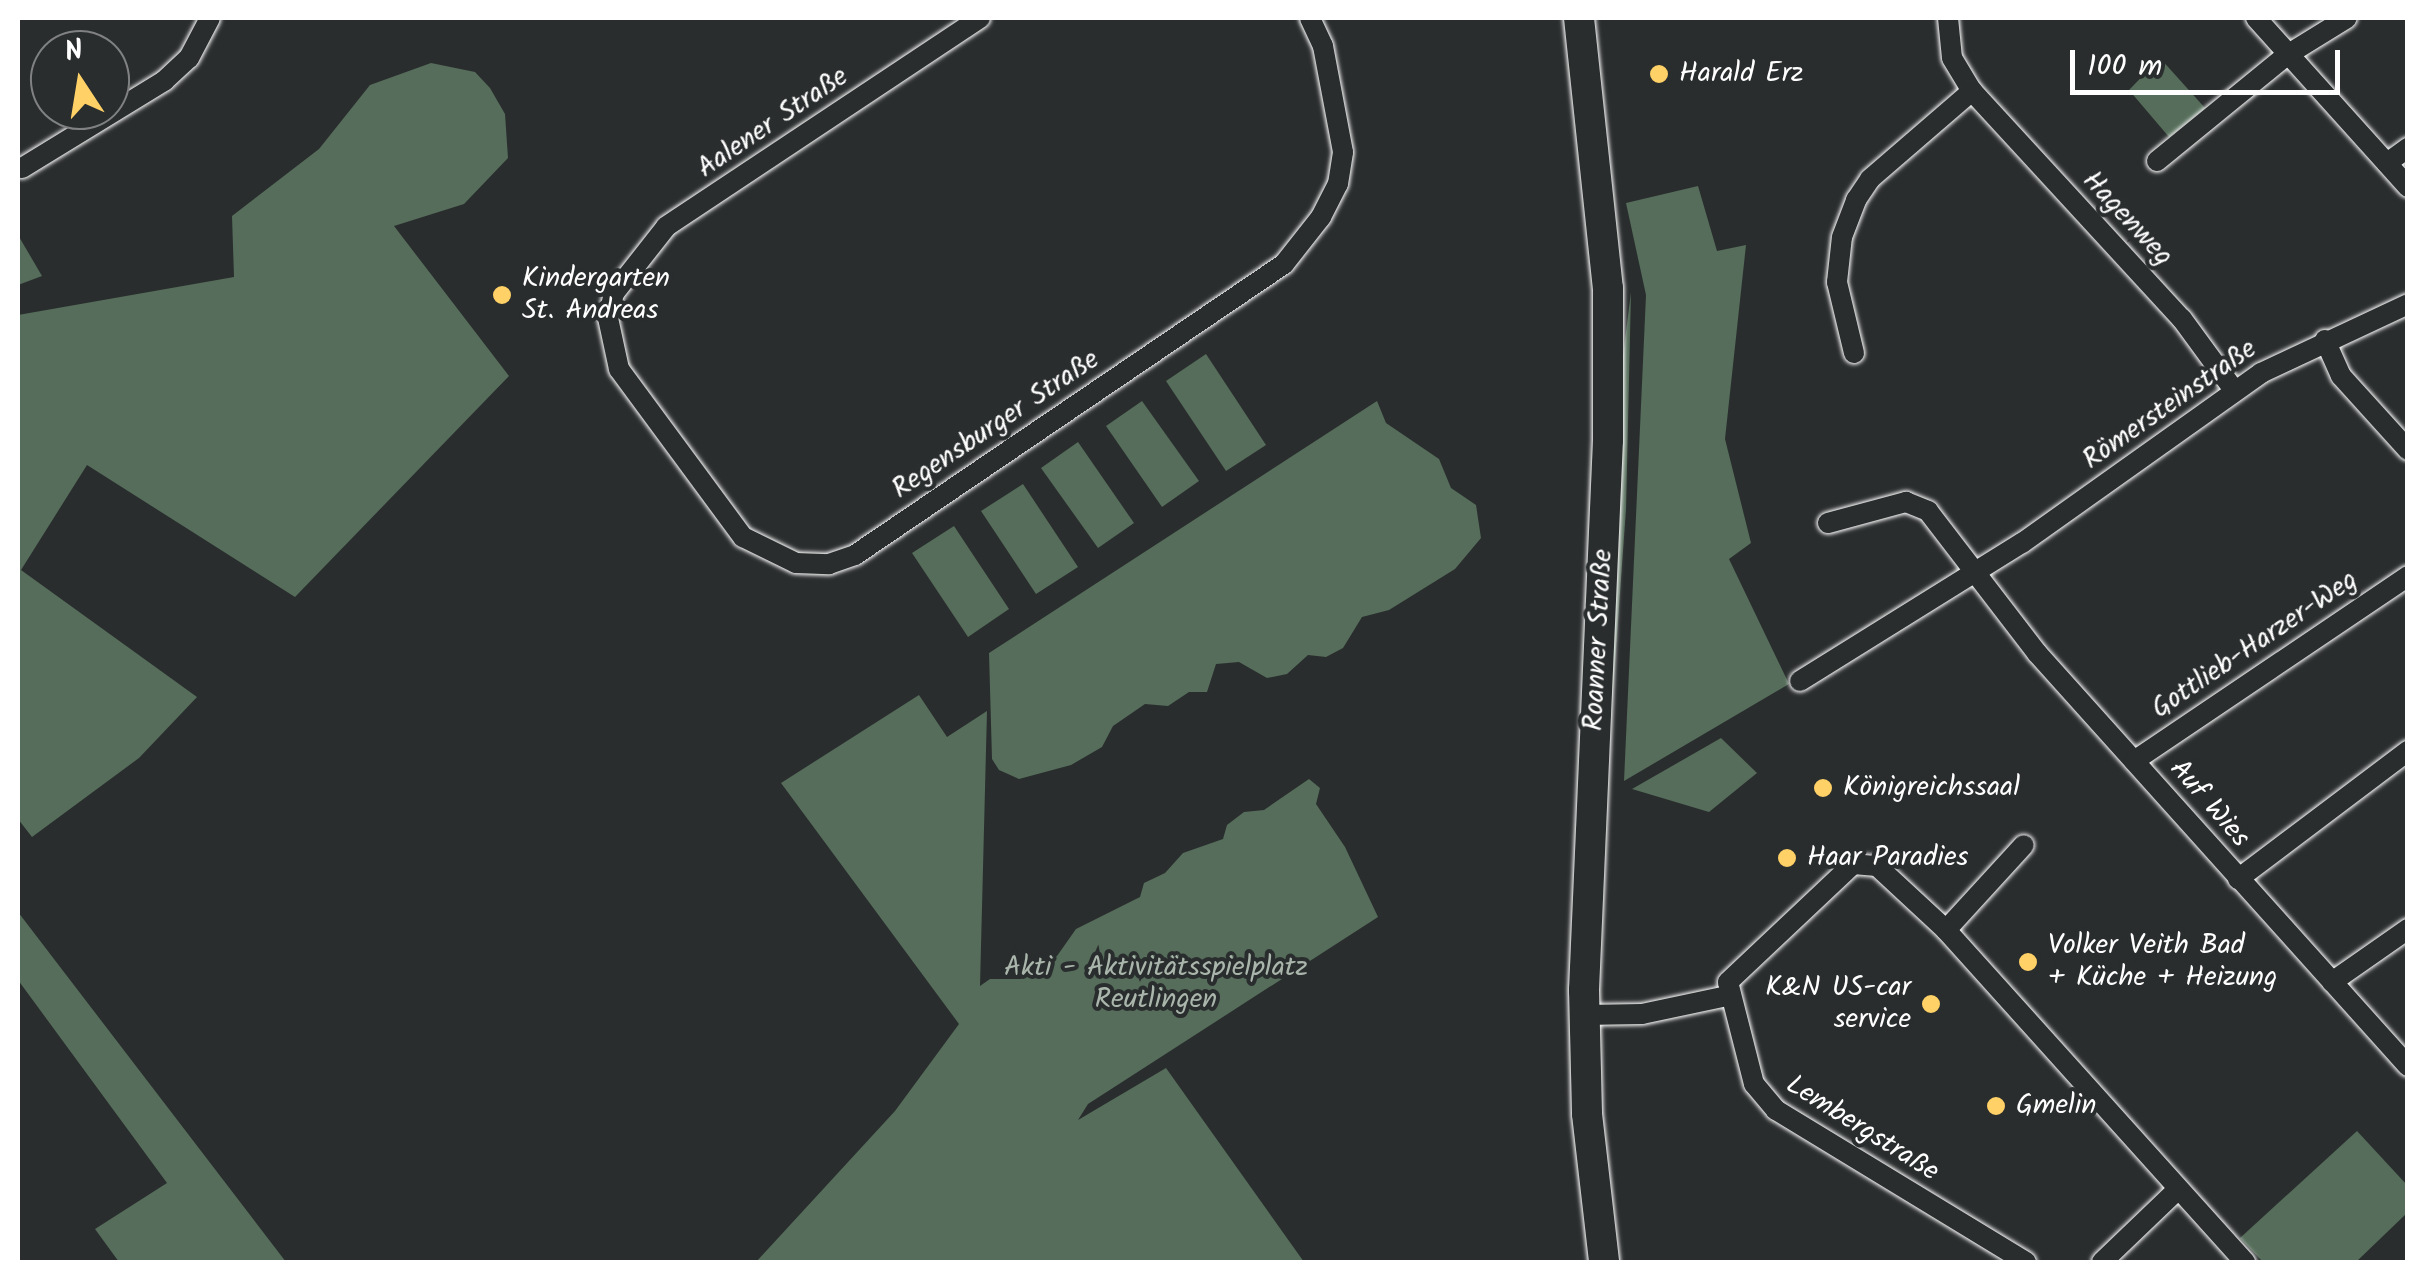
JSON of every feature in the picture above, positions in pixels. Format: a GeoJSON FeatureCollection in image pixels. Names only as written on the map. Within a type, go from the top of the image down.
{"type":"FeatureCollection","features":[{"type":"Feature","properties":{"kind":"street"},"geometry":{"type":"LineString","coordinates":[[22,168],[164,81],[189,58],[210,18]]}},
{"type":"Feature","properties":{"kind":"street","name":"Aalener Straße"},"geometry":{"type":"LineString","coordinates":[[614,293],[666,227],[980,18]]}},
{"type":"Feature","properties":{"kind":"street","name":"Regensburger Straße"},"geometry":{"type":"LineString","coordinates":[[614,293],[608,318],[619,370],[744,537],[796,563],[829,564],[854,555],[1284,264],[1321,218],[1338,184],[1343,152],[1323,46],[1310,18]]}},
{"type":"Feature","properties":{"kind":"street","name":"Roanner Straße"},"geometry":{"type":"LineString","coordinates":[[1579,18],[1602,197],[1608,364],[1584,1014],[1587,1114],[1604,1262]]}},
{"type":"Feature","properties":{"kind":"street","name":"Hagenweg"},"geometry":{"type":"LineString","coordinates":[[1948,18],[1952,58],[1972,91],[2212,353],[2234,390]]}},
{"type":"Feature","properties":{"kind":"street"},"geometry":{"type":"LineString","coordinates":[[2256,18],[2408,187]]}},
{"type":"Feature","properties":{"kind":"street"},"geometry":{"type":"LineString","coordinates":[[2157,161],[2287,56],[2347,18]]}},
{"type":"Feature","properties":{"kind":"street"},"geometry":{"type":"LineString","coordinates":[[1854,353],[1837,282],[1842,236],[1856,200],[1870,179],[1972,91]]}},
{"type":"Feature","properties":{"kind":"street"},"geometry":{"type":"LineString","coordinates":[[2387,162],[2408,148]]}},
{"type":"Feature","properties":{"kind":"street","name":"Römersteinstraße"},"geometry":{"type":"LineString","coordinates":[[1800,681],[1977,572],[2234,390],[2325,340],[2408,304]]}},
{"type":"Feature","properties":{"kind":"street"},"geometry":{"type":"LineString","coordinates":[[2325,340],[2342,376],[2408,450]]}},
{"type":"Feature","properties":{"kind":"street"},"geometry":{"type":"LineString","coordinates":[[1828,523],[1917,504],[1977,572]]}},
{"type":"Feature","properties":{"kind":"street","name":"Auf Wies"},"geometry":{"type":"LineString","coordinates":[[1977,572],[2037,652],[2408,1066]]}},
{"type":"Feature","properties":{"kind":"street","name":"Gottlieb-Harzer-Weg"},"geometry":{"type":"LineString","coordinates":[[2134,760],[2408,576]]}},
{"type":"Feature","properties":{"kind":"street"},"geometry":{"type":"LineString","coordinates":[[2238,879],[2408,751]]}},
{"type":"Feature","properties":{"kind":"street"},"geometry":{"type":"LineString","coordinates":[[1946,930],[2024,845]]}},
{"type":"Feature","properties":{"kind":"street"},"geometry":{"type":"LineString","coordinates":[[1584,1014],[1642,1014],[1728,996],[1728,982],[1743,966],[1853,864],[1877,866],[1946,930],[2176,1191],[2246,1262]]}},
{"type":"Feature","properties":{"kind":"street"},"geometry":{"type":"LineString","coordinates":[[2332,982],[2408,929]]}},
{"type":"Feature","properties":{"kind":"street","name":"Lembergstraße"},"geometry":{"type":"LineString","coordinates":[[1728,996],[1762,1098],[2026,1262]]}},
{"type":"Feature","properties":{"kind":"street"},"geometry":{"type":"LineString","coordinates":[[2102,1262],[2176,1191]]}},
{"type":"Feature","properties":{"kind":"green space"},"geometry":{"type":"Polygon","coordinates":[[[2160,58],[2205,108],[2169,137],[2129,90],[2160,58]]]}},
{"type":"Feature","properties":{"kind":"green space"},"geometry":{"type":"Polygon","coordinates":[[[431,63],[475,72],[490,88],[505,114],[508,158],[464,204],[394,226],[509,376],[295,597],[87,465],[21,570],[197,697],[139,758],[32,837],[18,819],[18,315],[234,277],[232,216],[319,149],[370,85],[431,63]]]}},
{"type":"Feature","properties":{"kind":"green space"},"geometry":{"type":"Polygon","coordinates":[[[1698,186],[1717,251],[1746,245],[1725,439],[1751,543],[1729,559],[1789,684],[1624,781],[1646,295],[1626,203],[1698,186]]]}},
{"type":"Feature","properties":{"kind":"green space"},"geometry":{"type":"Polygon","coordinates":[[[18,235],[42,276],[18,285],[18,235]]]}},
{"type":"Feature","properties":{"kind":"green space"},"geometry":{"type":"Polygon","coordinates":[[[1631,292],[1626,509],[1606,788],[1621,372],[1631,292]]]}},
{"type":"Feature","properties":{"kind":"green space"},"geometry":{"type":"Polygon","coordinates":[[[1206,354],[1266,445],[1226,471],[1166,381],[1206,354]]]}},
{"type":"Feature","properties":{"kind":"green space"},"geometry":{"type":"Polygon","coordinates":[[[1142,401],[1199,481],[1162,507],[1106,426],[1142,401]]]}},
{"type":"Feature","properties":{"kind":"green space"},"geometry":{"type":"Polygon","coordinates":[[[1377,401],[1386,423],[1439,459],[1451,488],[1476,505],[1481,538],[1455,569],[1389,610],[1362,617],[1343,648],[1326,657],[1308,655],[1287,674],[1267,678],[1239,662],[1216,664],[1207,692],[1189,692],[1168,706],[1145,704],[1113,726],[1102,747],[1071,765],[1019,779],[999,770],[992,759],[989,653],[1377,401]]]}},
{"type":"Feature","properties":{"kind":"green space"},"geometry":{"type":"Polygon","coordinates":[[[1078,442],[1134,523],[1098,548],[1041,468],[1078,442]]]}},
{"type":"Feature","properties":{"kind":"green space"},"geometry":{"type":"Polygon","coordinates":[[[1023,484],[1078,567],[1036,594],[981,511],[1023,484]]]}},
{"type":"Feature","properties":{"kind":"green space"},"geometry":{"type":"Polygon","coordinates":[[[954,526],[1009,609],[968,637],[912,553],[954,526]]]}},
{"type":"Feature","properties":{"kind":"green space","name":"Akti - Aktivitätsspielplatz Reutlingen"},"geometry":{"type":"Polygon","coordinates":[[[919,695],[947,737],[987,711],[980,986],[990,979],[1021,979],[1025,962],[1057,956],[1076,929],[1140,897],[1144,883],[1165,873],[1183,853],[1223,839],[1227,825],[1244,812],[1264,810],[1309,779],[1320,788],[1316,804],[1345,847],[1378,917],[1088,1104],[1078,1120],[1166,1068],[1304,1262],[756,1262],[895,1111],[959,1024],[781,783],[919,695]]]}},
{"type":"Feature","properties":{"kind":"green space"},"geometry":{"type":"Polygon","coordinates":[[[1721,738],[1757,773],[1709,812],[1632,789],[1721,738]]]}},
{"type":"Feature","properties":{"kind":"green space"},"geometry":{"type":"Polygon","coordinates":[[[18,912],[286,1262],[119,1262],[95,1229],[167,1183],[18,980],[18,912]]]}},
{"type":"Feature","properties":{"kind":"green space"},"geometry":{"type":"Polygon","coordinates":[[[2357,1131],[2407,1185],[2407,1213],[2356,1262],[2263,1262],[2240,1238],[2357,1131]]]}},
{"type":"Feature","properties":{"kind":"place","name":"Harald Erz"},"geometry":{"type":"Point","coordinates":[1659,74]}},
{"type":"Feature","properties":{"kind":"place","name":"Kindergarten St. Andreas"},"geometry":{"type":"Point","coordinates":[502,295]}},
{"type":"Feature","properties":{"kind":"place","name":"Königreichssaal"},"geometry":{"type":"Point","coordinates":[1823,788]}},
{"type":"Feature","properties":{"kind":"place","name":"Haar Paradies"},"geometry":{"type":"Point","coordinates":[1787,858]}},
{"type":"Feature","properties":{"kind":"place","name":"Volker Veith Bad + Küche + Heizung"},"geometry":{"type":"Point","coordinates":[2028,962]}},
{"type":"Feature","properties":{"kind":"place","name":"K&N US-car service"},"geometry":{"type":"Point","coordinates":[1931,1004]}},
{"type":"Feature","properties":{"kind":"place","name":"Gmelin"},"geometry":{"type":"Point","coordinates":[1996,1106]}}]}
